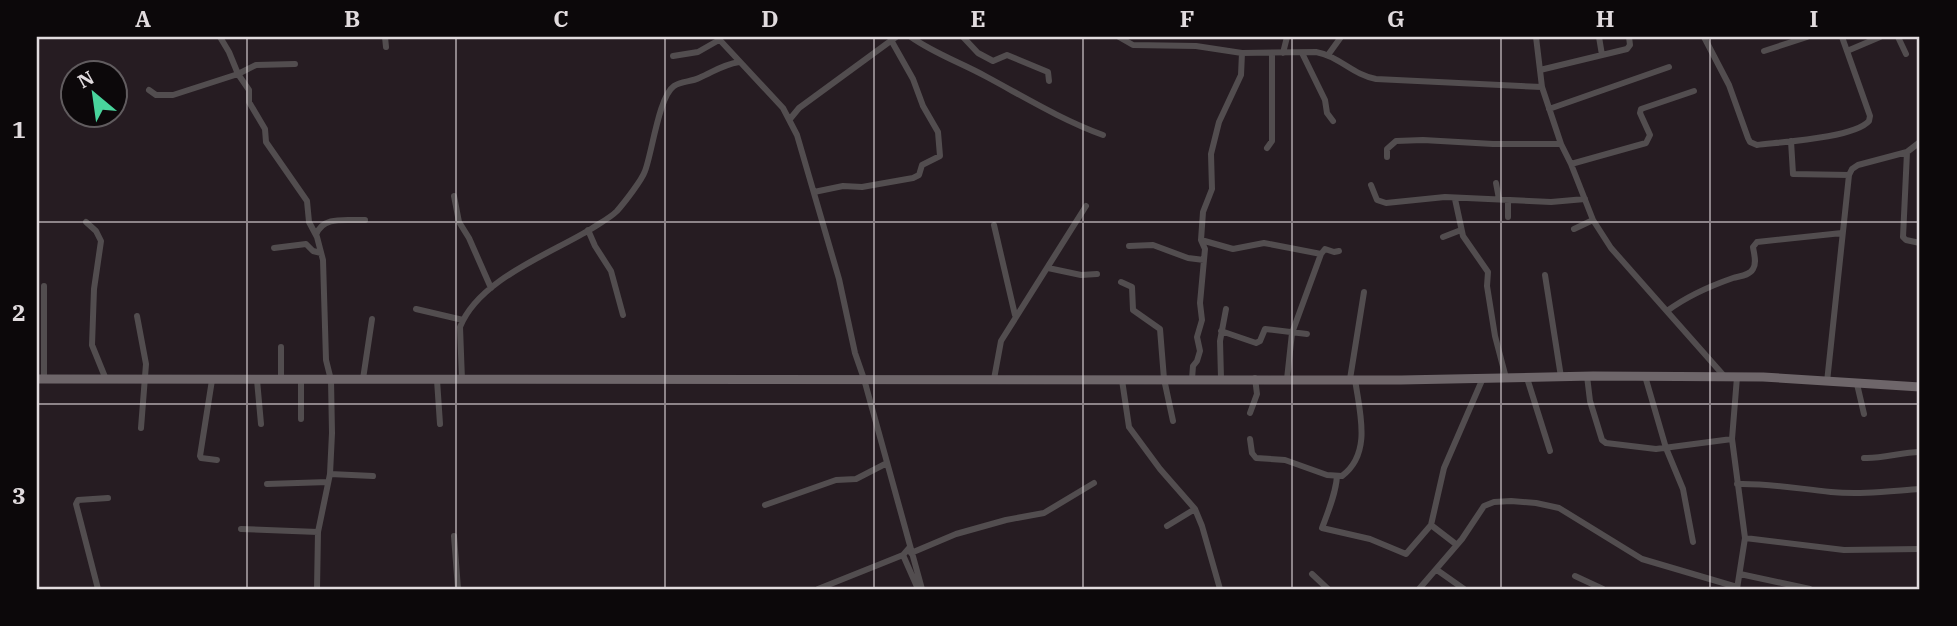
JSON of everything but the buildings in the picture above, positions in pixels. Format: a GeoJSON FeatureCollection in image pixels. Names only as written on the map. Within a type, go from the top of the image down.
{"type":"FeatureCollection","features":[{"type":"Feature","properties":{"kind":"street"},"geometry":{"type":"LineString","coordinates":[[220,37],[249,90],[249,102],[265,129],[266,142],[307,201],[310,224],[321,253],[326,360],[331,380],[330,474],[317,531],[317,589]]}},
{"type":"Feature","properties":{"kind":"street"},"geometry":{"type":"LineString","coordinates":[[385,37],[386,47]]}},
{"type":"Feature","properties":{"kind":"street"},"geometry":{"type":"LineString","coordinates":[[911,37],[932,52],[985,76],[1069,122],[1103,135]]}},
{"type":"Feature","properties":{"kind":"street"},"geometry":{"type":"LineString","coordinates":[[963,37],[978,53],[993,61],[1007,55],[1048,72],[1049,81]]}},
{"type":"Feature","properties":{"kind":"street"},"geometry":{"type":"LineString","coordinates":[[1119,37],[1133,45],[1196,46],[1242,53],[1317,52],[1328,55],[1358,74],[1376,79],[1542,88]]}},
{"type":"Feature","properties":{"kind":"street"},"geometry":{"type":"LineString","coordinates":[[1283,53],[1287,37]]}},
{"type":"Feature","properties":{"kind":"street"},"geometry":{"type":"LineString","coordinates":[[1328,55],[1341,37]]}},
{"type":"Feature","properties":{"kind":"street"},"geometry":{"type":"LineString","coordinates":[[1536,37],[1542,88],[1560,144],[1571,164],[1593,220],[1611,248],[1725,377]]}},
{"type":"Feature","properties":{"kind":"street"},"geometry":{"type":"LineString","coordinates":[[1599,37],[1602,55]]}},
{"type":"Feature","properties":{"kind":"street"},"geometry":{"type":"LineString","coordinates":[[1540,69],[1629,48],[1629,37]]}},
{"type":"Feature","properties":{"kind":"street"},"geometry":{"type":"LineString","coordinates":[[1704,37],[1729,85],[1750,142],[1757,145],[1858,129],[1869,121],[1842,37]]}},
{"type":"Feature","properties":{"kind":"street"},"geometry":{"type":"LineString","coordinates":[[1764,51],[1807,37]]}},
{"type":"Feature","properties":{"kind":"street"},"geometry":{"type":"LineString","coordinates":[[1847,51],[1880,37]]}},
{"type":"Feature","properties":{"kind":"street"},"geometry":{"type":"LineString","coordinates":[[1898,37],[1906,54]]}},
{"type":"Feature","properties":{"kind":"street"},"geometry":{"type":"LineString","coordinates":[[673,56],[698,52],[718,38],[790,119],[839,279],[855,353],[920,589]]}},
{"type":"Feature","properties":{"kind":"street"},"geometry":{"type":"LineString","coordinates":[[790,119],[799,108],[893,39],[923,106],[938,132],[940,156],[922,164],[919,175],[913,178],[814,192]]}},
{"type":"Feature","properties":{"kind":"street"},"geometry":{"type":"LineString","coordinates":[[723,64],[730,52]]}},
{"type":"Feature","properties":{"kind":"street"},"geometry":{"type":"LineString","coordinates":[[1192,379],[1192,366],[1200,356],[1198,337],[1202,320],[1200,303],[1205,244],[1203,212],[1211,192],[1211,154],[1219,122],[1241,75],[1242,53]]}},
{"type":"Feature","properties":{"kind":"street"},"geometry":{"type":"LineString","coordinates":[[1267,148],[1272,141],[1272,53]]}},
{"type":"Feature","properties":{"kind":"street"},"geometry":{"type":"LineString","coordinates":[[1302,53],[1325,100],[1327,113],[1333,121]]}},
{"type":"Feature","properties":{"kind":"street"},"geometry":{"type":"LineString","coordinates":[[463,380],[460,333],[463,320],[491,289],[522,266],[616,212],[640,181],[671,89],[681,82],[706,75],[723,64],[739,62]]}},
{"type":"Feature","properties":{"kind":"street"},"geometry":{"type":"LineString","coordinates":[[149,90],[156,95],[173,95],[238,74],[256,65],[295,64]]}},
{"type":"Feature","properties":{"kind":"street"},"geometry":{"type":"LineString","coordinates":[[1549,109],[1670,67]]}},
{"type":"Feature","properties":{"kind":"street"},"geometry":{"type":"LineString","coordinates":[[1571,164],[1646,143],[1650,135],[1640,110],[1694,91]]}},
{"type":"Feature","properties":{"kind":"street"},"geometry":{"type":"LineString","coordinates":[[783,108],[799,108]]}},
{"type":"Feature","properties":{"kind":"street"},"geometry":{"type":"LineString","coordinates":[[1387,157],[1387,149],[1396,141],[1423,139],[1493,144],[1560,144]]}},
{"type":"Feature","properties":{"kind":"street"},"geometry":{"type":"LineString","coordinates":[[1791,141],[1793,174],[1849,175]]}},
{"type":"Feature","properties":{"kind":"street"},"geometry":{"type":"LineString","coordinates":[[1828,382],[1849,175],[1858,164],[1907,152],[1920,142]]}},
{"type":"Feature","properties":{"kind":"street"},"geometry":{"type":"LineString","coordinates":[[1907,152],[1903,237],[1920,243]]}},
{"type":"Feature","properties":{"kind":"street"},"geometry":{"type":"LineString","coordinates":[[1496,183],[1499,199]]}},
{"type":"Feature","properties":{"kind":"street"},"geometry":{"type":"LineString","coordinates":[[1371,185],[1373,195],[1381,202],[1499,199],[1551,202],[1585,199]]}},
{"type":"Feature","properties":{"kind":"street"},"geometry":{"type":"LineString","coordinates":[[454,196],[459,222],[469,238],[491,289]]}},
{"type":"Feature","properties":{"kind":"street"},"geometry":{"type":"LineString","coordinates":[[1455,199],[1466,242],[1488,272],[1487,286],[1495,336],[1506,378]]}},
{"type":"Feature","properties":{"kind":"street"},"geometry":{"type":"LineString","coordinates":[[1508,200],[1508,217]]}},
{"type":"Feature","properties":{"kind":"street"},"geometry":{"type":"LineString","coordinates":[[994,379],[1001,341],[1086,206]]}},
{"type":"Feature","properties":{"kind":"street"},"geometry":{"type":"LineString","coordinates":[[316,235],[325,222],[365,220]]}},
{"type":"Feature","properties":{"kind":"street"},"geometry":{"type":"LineString","coordinates":[[1574,229],[1593,220]]}},
{"type":"Feature","properties":{"kind":"street"},"geometry":{"type":"LineString","coordinates":[[86,222],[96,231],[101,241],[94,289],[91,340],[105,377]]}},
{"type":"Feature","properties":{"kind":"street"},"geometry":{"type":"LineString","coordinates":[[994,225],[1016,316]]}},
{"type":"Feature","properties":{"kind":"street"},"geometry":{"type":"LineString","coordinates":[[588,230],[611,271],[623,315]]}},
{"type":"Feature","properties":{"kind":"street"},"geometry":{"type":"LineString","coordinates":[[1443,237],[1461,230]]}},
{"type":"Feature","properties":{"kind":"street"},"geometry":{"type":"LineString","coordinates":[[1667,311],[1698,293],[1748,274],[1753,269],[1753,247],[1757,242],[1842,233]]}},
{"type":"Feature","properties":{"kind":"street"},"geometry":{"type":"LineString","coordinates":[[1205,244],[1233,249],[1264,243],[1321,254]]}},
{"type":"Feature","properties":{"kind":"street"},"geometry":{"type":"LineString","coordinates":[[274,248],[306,244],[313,251],[321,253]]}},
{"type":"Feature","properties":{"kind":"street"},"geometry":{"type":"LineString","coordinates":[[1129,246],[1153,245],[1188,258],[1204,260]]}},
{"type":"Feature","properties":{"kind":"street"},"geometry":{"type":"LineString","coordinates":[[1287,379],[1292,332],[1321,254],[1325,249],[1339,251]]}},
{"type":"Feature","properties":{"kind":"street"},"geometry":{"type":"LineString","coordinates":[[1048,268],[1081,275],[1097,274]]}},
{"type":"Feature","properties":{"kind":"street"},"geometry":{"type":"LineString","coordinates":[[1545,275],[1561,377]]}},
{"type":"Feature","properties":{"kind":"street"},"geometry":{"type":"LineString","coordinates":[[1121,282],[1132,287],[1133,310],[1160,329],[1164,379],[1173,421]]}},
{"type":"Feature","properties":{"kind":"street"},"geometry":{"type":"LineString","coordinates":[[44,286],[41,313],[41,379],[1122,380],[1645,376],[1737,377],[1920,387]]}},
{"type":"Feature","properties":{"kind":"street"},"geometry":{"type":"LineString","coordinates":[[1250,439],[1252,453],[1256,458],[1285,460],[1337,476],[1350,468],[1361,444],[1362,428],[1352,379],[1364,292]]}},
{"type":"Feature","properties":{"kind":"street"},"geometry":{"type":"LineString","coordinates":[[416,309],[463,320]]}},
{"type":"Feature","properties":{"kind":"street"},"geometry":{"type":"LineString","coordinates":[[1221,378],[1221,331],[1226,309]]}},
{"type":"Feature","properties":{"kind":"street"},"geometry":{"type":"LineString","coordinates":[[137,316],[146,364],[141,428]]}},
{"type":"Feature","properties":{"kind":"street"},"geometry":{"type":"LineString","coordinates":[[363,379],[372,319]]}},
{"type":"Feature","properties":{"kind":"street"},"geometry":{"type":"LineString","coordinates":[[1221,331],[1256,343],[1260,341],[1265,329],[1307,334]]}},
{"type":"Feature","properties":{"kind":"street"},"geometry":{"type":"LineString","coordinates":[[281,347],[281,380]]}},
{"type":"Feature","properties":{"kind":"street"},"geometry":{"type":"LineString","coordinates":[[1587,376],[1590,401],[1603,441],[1636,448],[1666,448],[1732,439]]}},
{"type":"Feature","properties":{"kind":"street"},"geometry":{"type":"LineString","coordinates":[[1645,376],[1666,448],[1683,489],[1693,542]]}},
{"type":"Feature","properties":{"kind":"street"},"geometry":{"type":"LineString","coordinates":[[1527,377],[1550,450]]}},
{"type":"Feature","properties":{"kind":"street"},"geometry":{"type":"LineString","coordinates":[[1419,589],[1437,570],[1488,503],[1536,503],[1559,509],[1642,559],[1737,588],[1745,538],[1732,439],[1737,377]]}},
{"type":"Feature","properties":{"kind":"street"},"geometry":{"type":"LineString","coordinates":[[1251,412],[1257,394],[1255,378]]}},
{"type":"Feature","properties":{"kind":"street"},"geometry":{"type":"LineString","coordinates":[[1337,476],[1336,489],[1322,528],[1370,539],[1406,554],[1431,525],[1444,468],[1483,378]]}},
{"type":"Feature","properties":{"kind":"street"},"geometry":{"type":"LineString","coordinates":[[212,380],[200,456],[217,460]]}},
{"type":"Feature","properties":{"kind":"street"},"geometry":{"type":"LineString","coordinates":[[257,380],[261,424]]}},
{"type":"Feature","properties":{"kind":"street"},"geometry":{"type":"LineString","coordinates":[[301,380],[301,419]]}},
{"type":"Feature","properties":{"kind":"street"},"geometry":{"type":"LineString","coordinates":[[437,380],[440,424]]}},
{"type":"Feature","properties":{"kind":"street"},"geometry":{"type":"LineString","coordinates":[[1122,380],[1127,417],[1134,436],[1195,509],[1220,589]]}},
{"type":"Feature","properties":{"kind":"street"},"geometry":{"type":"LineString","coordinates":[[1857,384],[1864,414]]}},
{"type":"Feature","properties":{"kind":"street"},"geometry":{"type":"LineString","coordinates":[[1864,458],[1920,452]]}},
{"type":"Feature","properties":{"kind":"street"},"geometry":{"type":"LineString","coordinates":[[765,505],[836,480],[856,479],[887,463]]}},
{"type":"Feature","properties":{"kind":"street"},"geometry":{"type":"LineString","coordinates":[[330,474],[373,476]]}},
{"type":"Feature","properties":{"kind":"street"},"geometry":{"type":"LineString","coordinates":[[267,484],[328,482]]}},
{"type":"Feature","properties":{"kind":"street"},"geometry":{"type":"LineString","coordinates":[[818,589],[956,534],[1044,513],[1094,483]]}},
{"type":"Feature","properties":{"kind":"street"},"geometry":{"type":"LineString","coordinates":[[1737,484],[1788,486],[1834,493],[1920,489]]}},
{"type":"Feature","properties":{"kind":"street"},"geometry":{"type":"LineString","coordinates":[[98,589],[76,504],[78,500],[108,498]]}},
{"type":"Feature","properties":{"kind":"street"},"geometry":{"type":"LineString","coordinates":[[1167,526],[1195,509]]}},
{"type":"Feature","properties":{"kind":"street"},"geometry":{"type":"LineString","coordinates":[[1431,525],[1457,545]]}},
{"type":"Feature","properties":{"kind":"street"},"geometry":{"type":"LineString","coordinates":[[241,529],[317,531]]}},
{"type":"Feature","properties":{"kind":"street"},"geometry":{"type":"LineString","coordinates":[[454,536],[458,589]]}},
{"type":"Feature","properties":{"kind":"street"},"geometry":{"type":"LineString","coordinates":[[1745,538],[1844,550],[1920,549]]}},
{"type":"Feature","properties":{"kind":"street"},"geometry":{"type":"LineString","coordinates":[[903,555],[920,589]]}},
{"type":"Feature","properties":{"kind":"street"},"geometry":{"type":"LineString","coordinates":[[1437,570],[1464,589]]}},
{"type":"Feature","properties":{"kind":"street"},"geometry":{"type":"LineString","coordinates":[[1311,573],[1328,589]]}},
{"type":"Feature","properties":{"kind":"street"},"geometry":{"type":"LineString","coordinates":[[1740,574],[1810,589]]}},
{"type":"Feature","properties":{"kind":"street"},"geometry":{"type":"LineString","coordinates":[[1575,576],[1603,589]]}}]}
